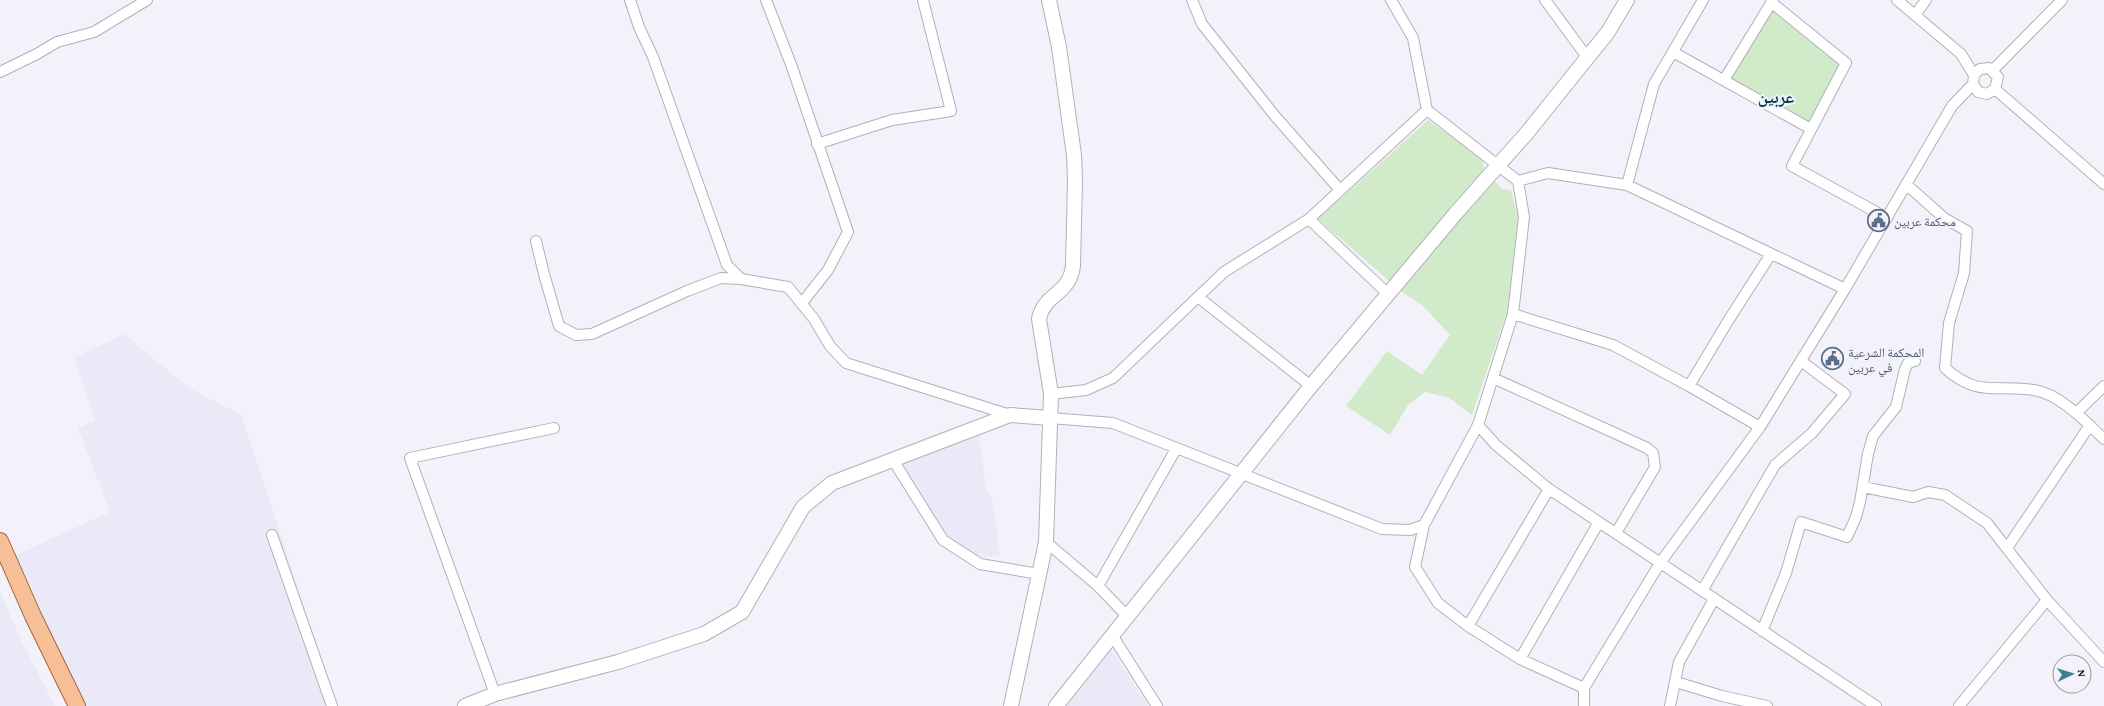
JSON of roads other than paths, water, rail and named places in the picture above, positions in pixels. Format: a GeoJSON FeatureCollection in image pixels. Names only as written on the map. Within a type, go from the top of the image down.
{"type":"FeatureCollection","features":[{"type":"Feature","properties":{"kind":"main road"},"geometry":{"type":"LineString","coordinates":[[0,541],[28,618],[68,706]]}},
{"type":"Feature","properties":{"kind":"main road"},"geometry":{"type":"LineString","coordinates":[[0,565],[76,706]]}},
{"type":"Feature","properties":{"kind":"street"},"geometry":{"type":"LineString","coordinates":[[0,72],[57,42],[94,32],[147,0]]}},
{"type":"Feature","properties":{"kind":"street"},"geometry":{"type":"LineString","coordinates":[[630,0],[639,27],[653,57],[727,265],[741,279]]}},
{"type":"Feature","properties":{"kind":"street"},"geometry":{"type":"LineString","coordinates":[[766,0],[792,67],[848,232],[828,270],[802,303]]}},
{"type":"Feature","properties":{"kind":"street"},"geometry":{"type":"LineString","coordinates":[[817,144],[892,120],[951,111],[923,0]]}},
{"type":"Feature","properties":{"kind":"street"},"geometry":{"type":"LineString","coordinates":[[1011,706],[1046,542],[1051,394],[1040,319],[1041,311],[1045,304],[1067,286],[1072,277],[1075,181],[1074,154],[1059,48],[1049,0]]}},
{"type":"Feature","properties":{"kind":"street"},"geometry":{"type":"LineString","coordinates":[[1192,0],[1202,24],[1275,116],[1340,190]]}},
{"type":"Feature","properties":{"kind":"street"},"geometry":{"type":"LineString","coordinates":[[1391,0],[1412,38],[1427,110],[1518,181],[1524,217],[1513,314],[1478,425],[1424,525],[1415,567],[1438,603],[1468,626],[1520,659],[1584,688]]}},
{"type":"Feature","properties":{"kind":"street"},"geometry":{"type":"LineString","coordinates":[[1545,0],[1587,57]]}},
{"type":"Feature","properties":{"kind":"street"},"geometry":{"type":"LineString","coordinates":[[1056,706],[1311,386],[1526,134],[1608,32],[1627,0]]}},
{"type":"Feature","properties":{"kind":"street"},"geometry":{"type":"LineString","coordinates":[[1627,185],[1654,84],[1703,0]]}},
{"type":"Feature","properties":{"kind":"street"},"geometry":{"type":"LineString","coordinates":[[1584,706],[1584,688],[1660,563],[1760,427],[1845,289],[1952,106],[1973,80],[1980,69],[1984,68],[1993,70],[1998,77],[1995,89],[1987,94],[1983,94],[1975,89],[1973,80],[1961,54],[1897,0]]}},
{"type":"Feature","properties":{"kind":"street"},"geometry":{"type":"LineString","coordinates":[[1915,15],[1926,0]]}},
{"type":"Feature","properties":{"kind":"street"},"geometry":{"type":"LineString","coordinates":[[1993,70],[2062,0]]}},
{"type":"Feature","properties":{"kind":"street"},"geometry":{"type":"LineString","coordinates":[[1724,80],[1772,1],[1846,63],[1792,166],[1887,218]]}},
{"type":"Feature","properties":{"kind":"street"},"geometry":{"type":"LineString","coordinates":[[1673,52],[1811,129]]}},
{"type":"Feature","properties":{"kind":"street"},"geometry":{"type":"LineString","coordinates":[[1995,89],[2104,184]]}},
{"type":"Feature","properties":{"kind":"street"},"geometry":{"type":"LineString","coordinates":[[1051,394],[1086,390],[1113,378],[1224,272],[1309,219],[1427,110]]}},
{"type":"Feature","properties":{"kind":"street"},"geometry":{"type":"LineString","coordinates":[[1518,181],[1548,173],[1627,185],[1845,289]]}},
{"type":"Feature","properties":{"kind":"street"},"geometry":{"type":"LineString","coordinates":[[1906,184],[1944,218],[1967,231],[1964,273],[1949,324],[1945,368],[1957,379],[1976,387],[2036,390],[2065,404],[2104,439]]}},
{"type":"Feature","properties":{"kind":"street"},"geometry":{"type":"LineString","coordinates":[[1309,219],[1388,294]]}},
{"type":"Feature","properties":{"kind":"street"},"geometry":{"type":"LineString","coordinates":[[536,241],[559,326],[576,335],[592,334],[687,291],[721,278],[741,279],[788,287],[814,319],[830,346],[846,363],[1010,415],[1113,423],[1240,475],[1382,529],[1410,530],[1424,525]]}},
{"type":"Feature","properties":{"kind":"street"},"geometry":{"type":"LineString","coordinates":[[1689,386],[1771,254]]}},
{"type":"Feature","properties":{"kind":"street"},"geometry":{"type":"LineString","coordinates":[[1198,297],[1311,386]]}},
{"type":"Feature","properties":{"kind":"street"},"geometry":{"type":"LineString","coordinates":[[1513,314],[1613,345],[1689,386],[1760,427]]}},
{"type":"Feature","properties":{"kind":"street"},"geometry":{"type":"LineString","coordinates":[[1702,591],[1775,465],[1812,433],[1845,394],[1801,361]]}},
{"type":"Feature","properties":{"kind":"street"},"geometry":{"type":"LineString","coordinates":[[1762,631],[1786,574],[1801,522],[1846,537],[1856,517],[1873,436],[1896,407],[1905,369],[1908,363],[1915,361]]}},
{"type":"Feature","properties":{"kind":"street"},"geometry":{"type":"LineString","coordinates":[[1493,378],[1607,429],[1647,448],[1653,454],[1655,467],[1616,533]]}},
{"type":"Feature","properties":{"kind":"street"},"geometry":{"type":"LineString","coordinates":[[2076,413],[2104,386]]}},
{"type":"Feature","properties":{"kind":"street"},"geometry":{"type":"LineString","coordinates":[[465,706],[495,694],[618,662],[704,634],[742,612],[803,507],[832,483],[1010,415]]}},
{"type":"Feature","properties":{"kind":"street"},"geometry":{"type":"LineString","coordinates":[[1478,425],[1496,445],[1549,489],[1876,706]]}},
{"type":"Feature","properties":{"kind":"street"},"geometry":{"type":"LineString","coordinates":[[2007,548],[2090,425]]}},
{"type":"Feature","properties":{"kind":"street"},"geometry":{"type":"LineString","coordinates":[[495,694],[410,458],[554,428]]}},
{"type":"Feature","properties":{"kind":"street"},"geometry":{"type":"LineString","coordinates":[[1098,586],[1176,449]]}},
{"type":"Feature","properties":{"kind":"street"},"geometry":{"type":"LineString","coordinates":[[893,460],[943,540],[980,564],[1039,574]]}},
{"type":"Feature","properties":{"kind":"street"},"geometry":{"type":"LineString","coordinates":[[1863,487],[1913,497],[1928,492],[1945,495],[1987,523],[2047,600],[2104,662]]}},
{"type":"Feature","properties":{"kind":"street"},"geometry":{"type":"LineString","coordinates":[[1468,626],[1549,489]]}},
{"type":"Feature","properties":{"kind":"street"},"geometry":{"type":"LineString","coordinates":[[1520,659],[1599,522]]}},
{"type":"Feature","properties":{"kind":"street"},"geometry":{"type":"LineString","coordinates":[[272,535],[332,706]]}},
{"type":"Feature","properties":{"kind":"street"},"geometry":{"type":"LineString","coordinates":[[1046,542],[1098,586],[1127,616]]}},
{"type":"Feature","properties":{"kind":"street"},"geometry":{"type":"LineString","coordinates":[[1670,706],[1676,682],[1675,673],[1679,662],[1714,599]]}},
{"type":"Feature","properties":{"kind":"street"},"geometry":{"type":"LineString","coordinates":[[1959,706],[2047,600]]}},
{"type":"Feature","properties":{"kind":"street"},"geometry":{"type":"LineString","coordinates":[[1112,635],[1156,706]]}},
{"type":"Feature","properties":{"kind":"street"},"geometry":{"type":"LineString","coordinates":[[1676,682],[1722,696],[1766,706]]}},
{"type":"Feature","properties":{"kind":"place","name":"محكمة عربين"},"geometry":{"type":"Point","coordinates":[1878,221]}},
{"type":"Feature","properties":{"kind":"place","name":"المحكمة الشرعية في عربين"},"geometry":{"type":"Point","coordinates":[1832,359]}},
{"type":"Feature","properties":{"kind":"district","name":"عربين"},"geometry":{"type":"Point","coordinates":[1776,97]}}]}
